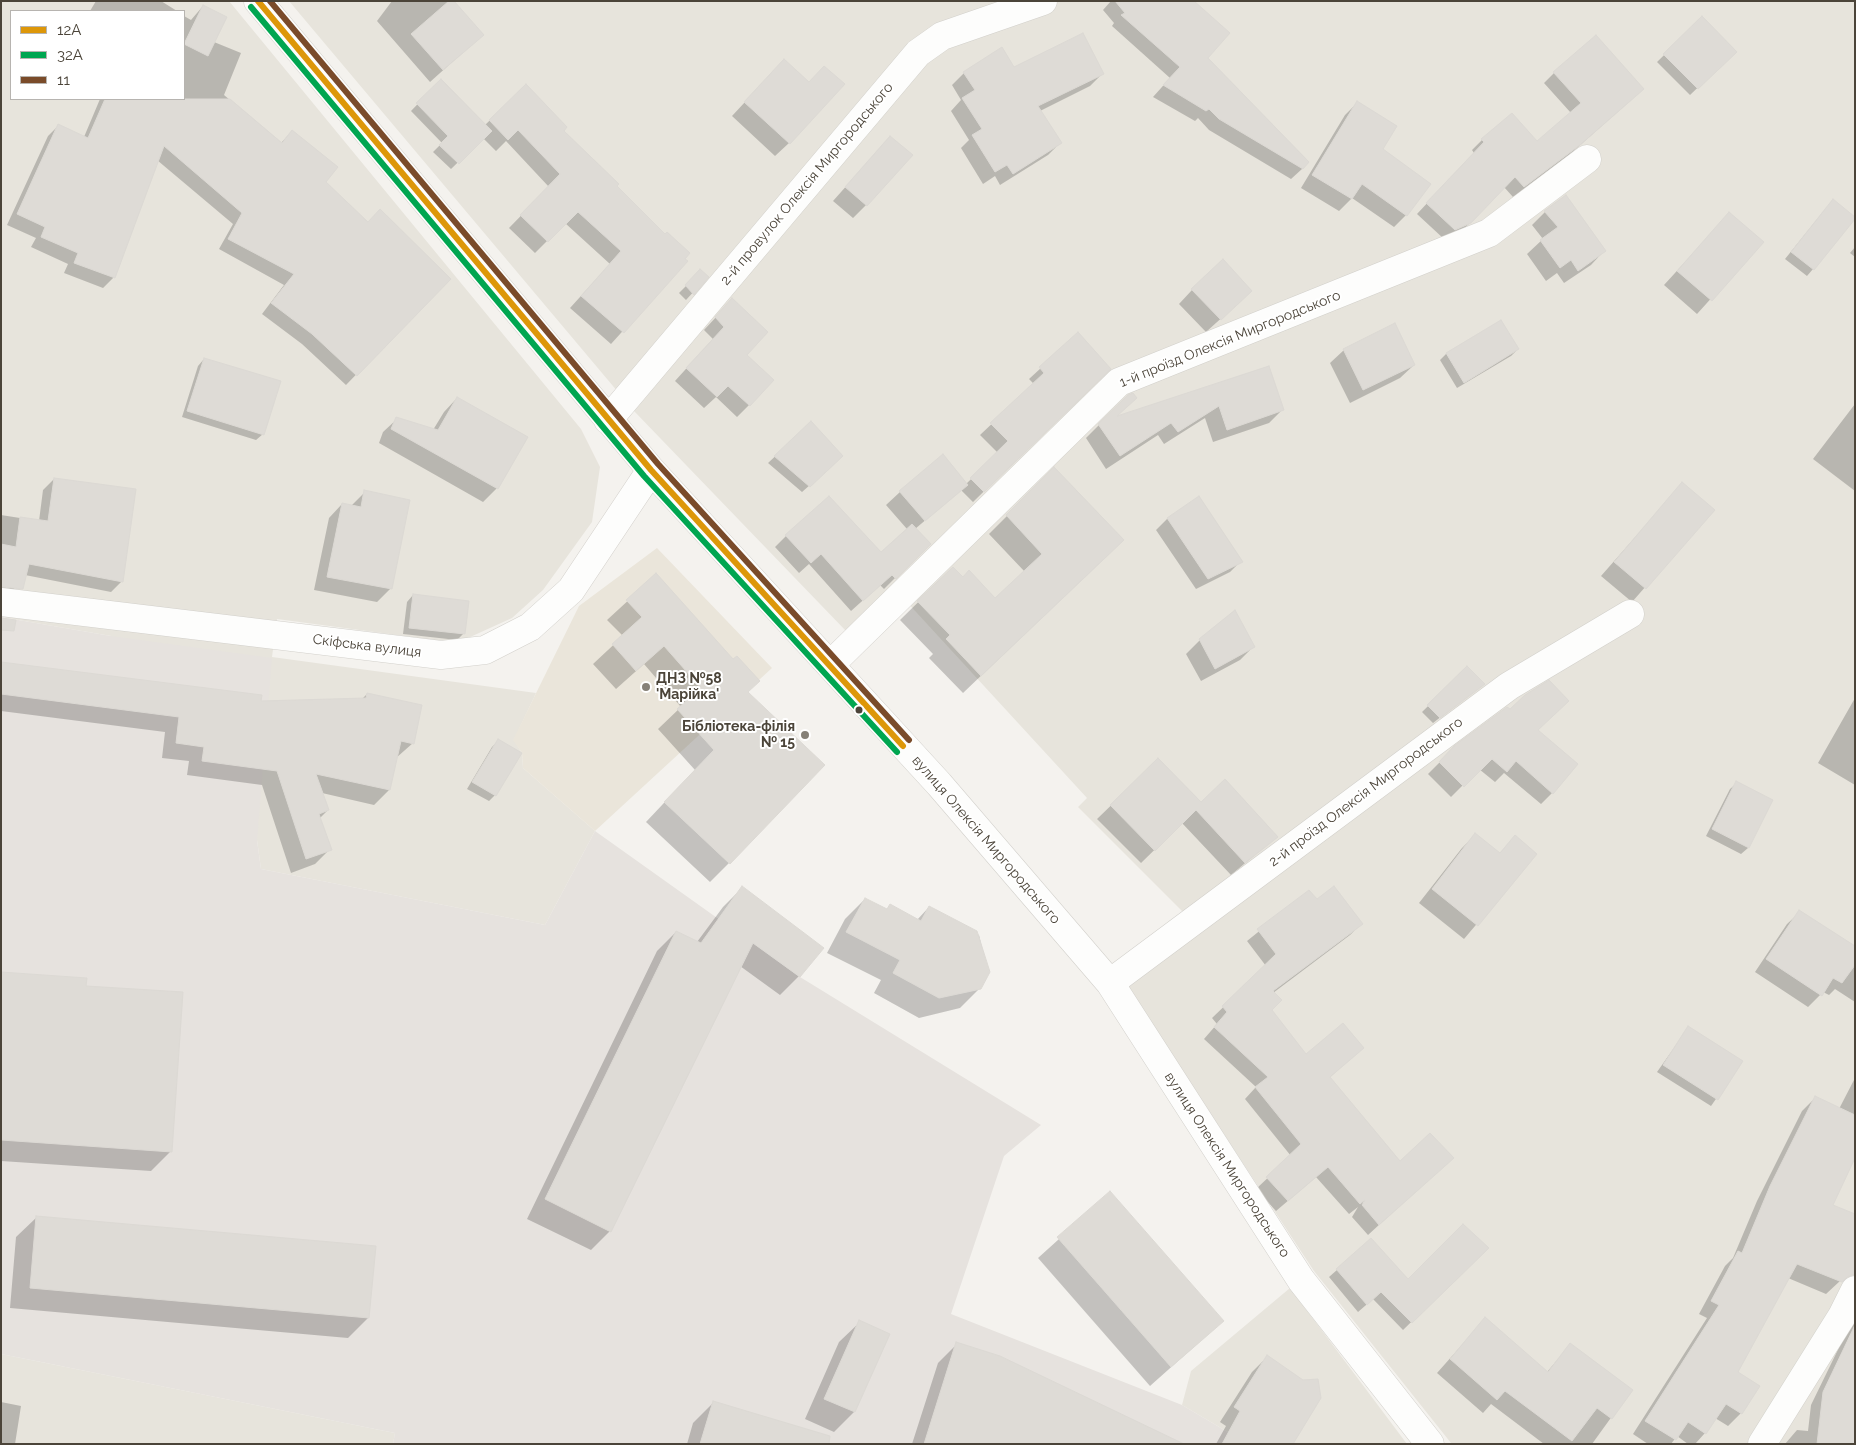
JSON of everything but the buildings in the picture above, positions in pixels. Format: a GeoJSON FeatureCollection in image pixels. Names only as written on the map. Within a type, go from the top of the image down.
{"type":"FeatureCollection","features":[{"type":"Feature","properties":{"kind":"street","name":"вулиця Олексія Миргородського"},"geometry":{"type":"LineString","coordinates":[[258,1],[651,470],[988,839],[1110,983],[1301,1280],[1430,1444]]}},
{"type":"Feature","properties":{"kind":"street","name":"2-й провулок Олексія Миргородського"},"geometry":{"type":"LineString","coordinates":[[608,420],[918,53],[942,36],[1043,1]]}},
{"type":"Feature","properties":{"kind":"street","name":"1-й проїзд Олексія Миргородського"},"geometry":{"type":"LineString","coordinates":[[830,665],[1119,382],[1489,234],[1587,159]]}},
{"type":"Feature","properties":{"kind":"street","name":"Скіфська вулиця"},"geometry":{"type":"LineString","coordinates":[[1,602],[440,655],[485,650],[530,627],[571,590],[651,470]]}},
{"type":"Feature","properties":{"kind":"street","name":"2-й проїзд Олексія Миргородського"},"geometry":{"type":"LineString","coordinates":[[1110,983],[1509,686],[1630,614]]}},
{"type":"Feature","properties":{"kind":"street"},"geometry":{"type":"LineString","coordinates":[[1762,1444],[1842,1316],[1855,1290]]}},
{"type":"Feature","properties":{"kind":"shaded area"},"geometry":{"type":"Polygon","coordinates":[[[1,1],[229,1],[581,429],[600,467],[592,522],[543,590],[512,618],[457,643],[277,619],[272,657],[536,693],[514,740],[522,753],[523,768],[595,831],[545,925],[261,869],[257,840],[111,636],[1,617],[1,1]]]}},
{"type":"Feature","properties":{"kind":"shaded area"},"geometry":{"type":"Polygon","coordinates":[[[289,1],[1855,1],[1855,1444],[1451,1443],[1314,1271],[1113,966],[1183,912],[1078,807],[1087,798],[893,587],[846,631],[634,411],[289,1]]]}},
{"type":"Feature","properties":{"kind":"shaded area","name":"ДНЗ №58 'Марійка'"},"geometry":{"type":"Polygon","coordinates":[[[657,548],[772,668],[595,831],[523,768],[522,753],[513,740],[579,606],[657,548]]]}},
{"type":"Feature","properties":{"kind":"shaded area"},"geometry":{"type":"Polygon","coordinates":[[[1,617],[111,636],[272,658],[257,840],[261,869],[545,925],[595,831],[800,977],[1041,1125],[1004,1156],[951,1314],[1182,1405],[1248,1444],[393,1444],[395,1433],[1,1354],[1,617]]]}},
{"type":"Feature","properties":{"kind":"shaded area"},"geometry":{"type":"Polygon","coordinates":[[[1290,1288],[1407,1444],[1248,1444],[1182,1405],[1191,1371],[1290,1288]]]}},
{"type":"Feature","properties":{"kind":"shaded area"},"geometry":{"type":"Polygon","coordinates":[[[1,1354],[395,1433],[393,1444],[1,1444],[1,1354]]]}},
{"type":"Feature","properties":{"kind":"transit line","name":"12А"},"geometry":{"type":"LineString","coordinates":[[258,1],[651,470],[903,746]]}},
{"type":"Feature","properties":{"kind":"transit line","name":"11"},"geometry":{"type":"LineString","coordinates":[[270,1],[658,464],[909,740]]}},
{"type":"Feature","properties":{"kind":"transit line","name":"32А"},"geometry":{"type":"LineString","coordinates":[[251,7],[644,476],[897,752]]}},
{"type":"Feature","properties":{"kind":"place","name":"ДНЗ №58 'Марійка'"},"geometry":{"type":"Point","coordinates":[646,687]}},
{"type":"Feature","properties":{"kind":"place","name":"Бібліотека-філія № 15"},"geometry":{"type":"Point","coordinates":[805,735]}}]}
